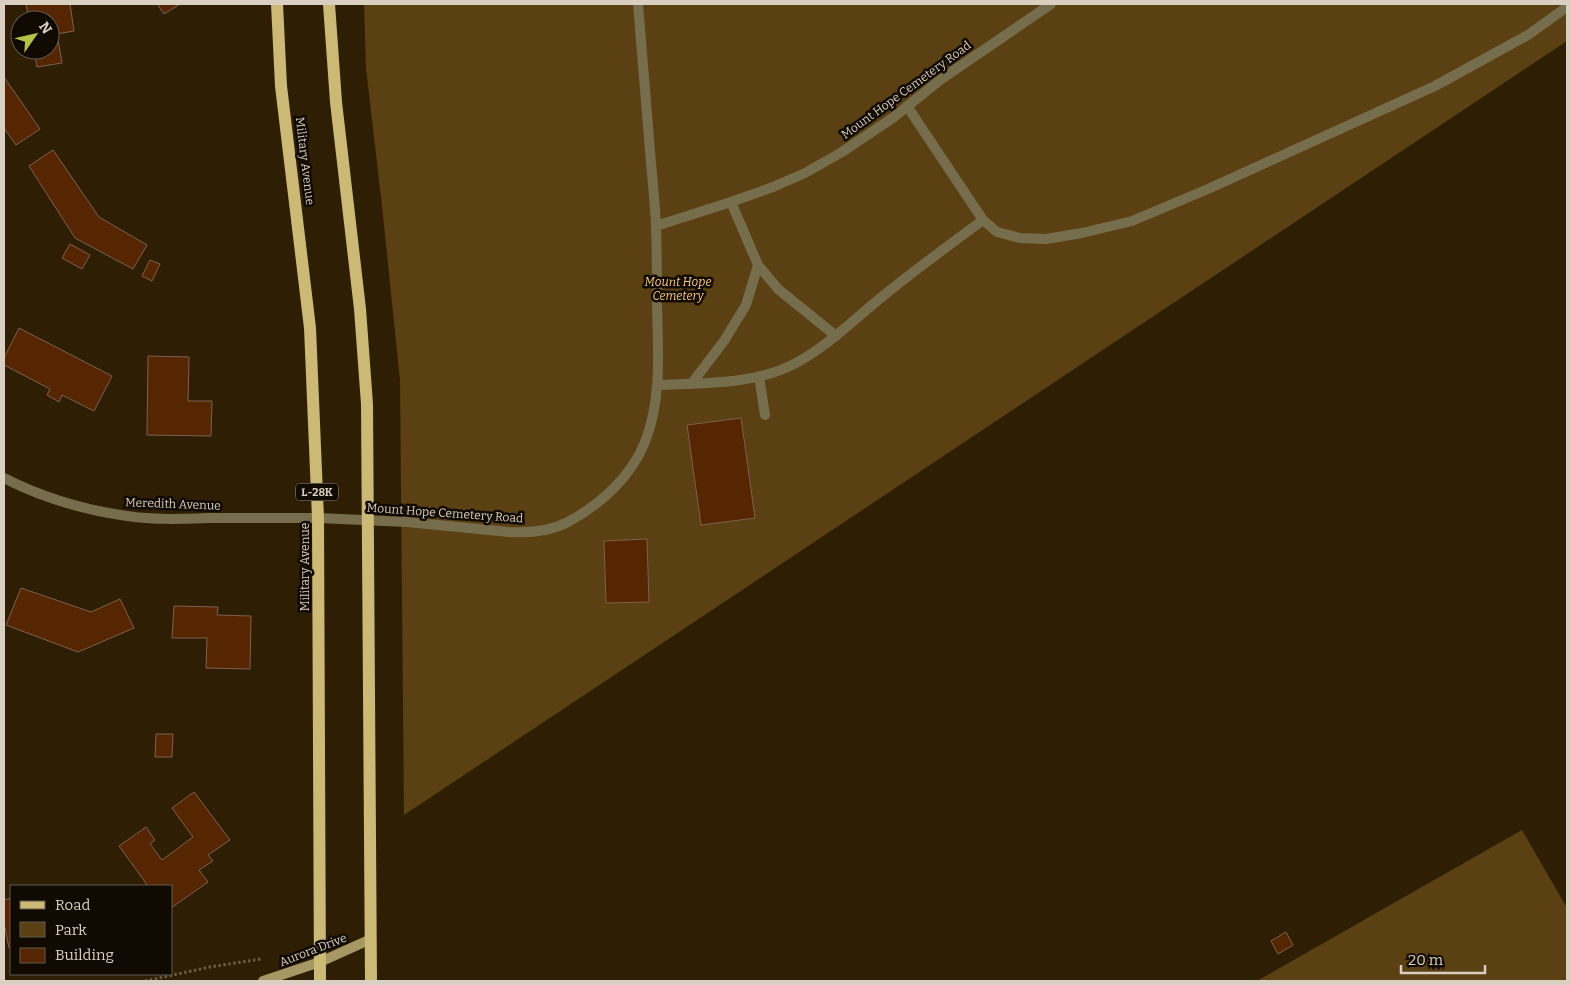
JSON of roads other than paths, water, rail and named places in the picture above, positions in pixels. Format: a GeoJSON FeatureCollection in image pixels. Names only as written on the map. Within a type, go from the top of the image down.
{"type":"FeatureCollection","features":[{"type":"Feature","properties":{"kind":"main road","name":"Military Avenue"},"geometry":{"type":"LineString","coordinates":[[277,4],[281,86],[310,328],[318,518],[320,981]]}},
{"type":"Feature","properties":{"kind":"main road"},"geometry":{"type":"LineString","coordinates":[[329,4],[336,102],[358,291],[367,404],[371,981]]}},
{"type":"Feature","properties":{"kind":"street","name":"Mount Hope Cemetery Road"},"geometry":{"type":"LineString","coordinates":[[318,518],[407,522],[523,533],[544,530],[567,523],[606,497],[622,480],[637,459],[651,422],[656,399],[658,364],[656,226],[638,4]]}},
{"type":"Feature","properties":{"kind":"street","name":"Mount Hope Cemetery Road"},"geometry":{"type":"LineString","coordinates":[[656,226],[774,187],[805,173],[842,152],[894,117],[940,80],[1052,4]]}},
{"type":"Feature","properties":{"kind":"street"},"geometry":{"type":"LineString","coordinates":[[907,106],[983,220],[997,232],[1020,238],[1046,239],[1132,221],[1208,189],[1435,86],[1528,35],[1567,7]]}},
{"type":"Feature","properties":{"kind":"street"},"geometry":{"type":"LineString","coordinates":[[731,202],[758,266],[778,289],[836,336]]}},
{"type":"Feature","properties":{"kind":"street"},"geometry":{"type":"LineString","coordinates":[[657,385],[723,382],[759,376],[788,367],[836,336],[932,257],[983,220]]}},
{"type":"Feature","properties":{"kind":"street"},"geometry":{"type":"LineString","coordinates":[[692,383],[724,341],[746,305],[758,266]]}},
{"type":"Feature","properties":{"kind":"street"},"geometry":{"type":"LineString","coordinates":[[759,376],[766,414]]}},
{"type":"Feature","properties":{"kind":"street","name":"Meredith Avenue"},"geometry":{"type":"LineString","coordinates":[[4,478],[55,500],[129,516],[165,519],[318,518]]}},
{"type":"Feature","properties":{"kind":"street","name":"Aurora Drive"},"geometry":{"type":"LineString","coordinates":[[263,981],[320,962],[371,939]]}},
{"type":"Feature","properties":{"kind":"park label","name":"Mount Hope Cemetery"},"geometry":{"type":"Point","coordinates":[678,289]}}]}
